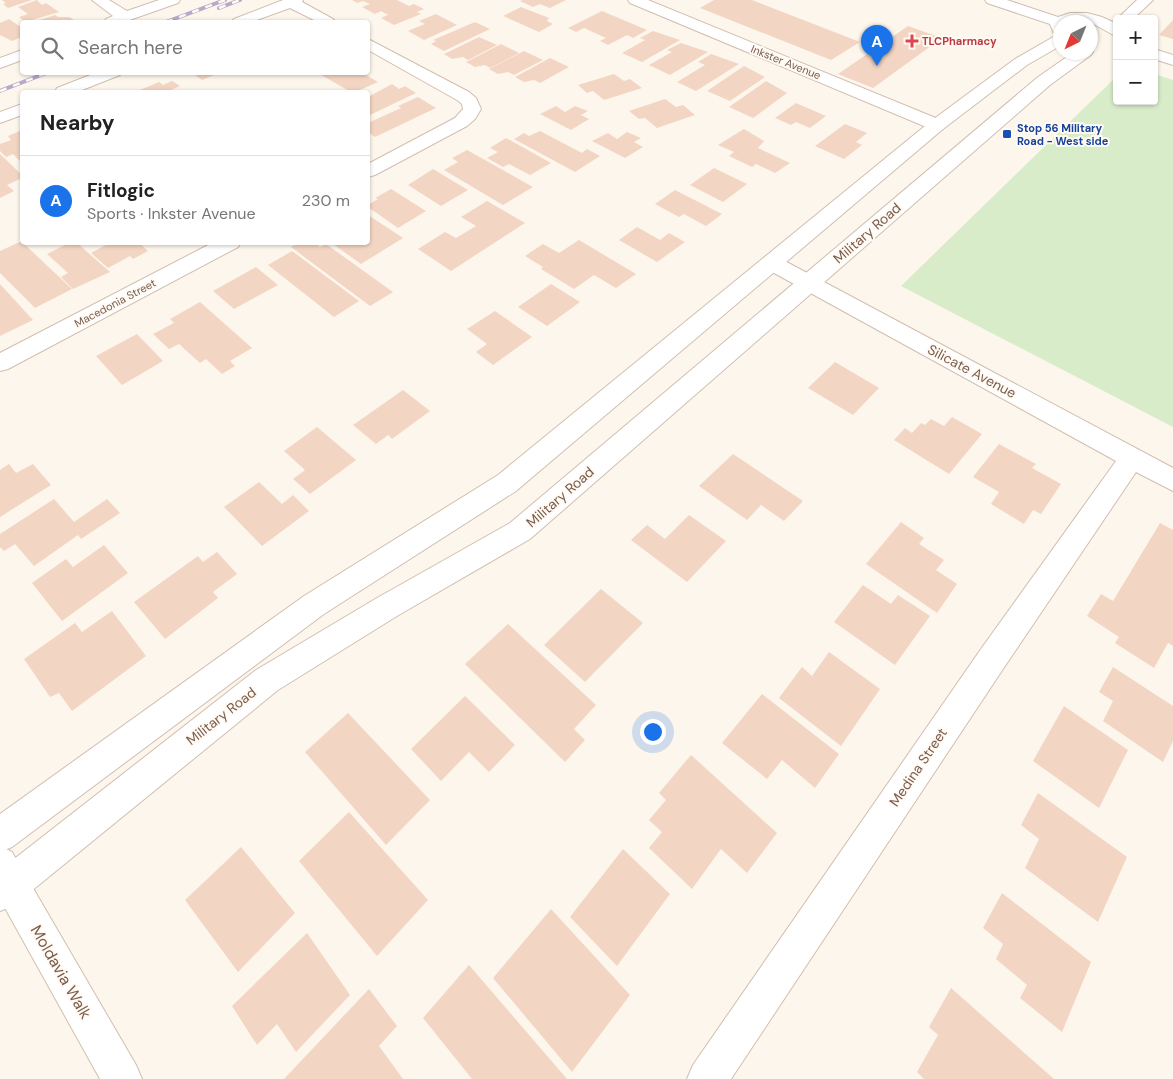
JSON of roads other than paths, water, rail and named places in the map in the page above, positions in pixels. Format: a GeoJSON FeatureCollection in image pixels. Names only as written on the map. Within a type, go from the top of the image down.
{"type":"FeatureCollection","features":[{"type":"Feature","properties":{"kind":"street"},"geometry":{"type":"LineString","coordinates":[[99,0],[126,17]]}},
{"type":"Feature","properties":{"kind":"street"},"geometry":{"type":"LineString","coordinates":[[117,20],[173,0]]}},
{"type":"Feature","properties":{"kind":"street","name":"Inkster Avenue"},"geometry":{"type":"LineString","coordinates":[[635,0],[937,125]]}},
{"type":"Feature","properties":{"kind":"street"},"geometry":{"type":"LineString","coordinates":[[992,0],[1053,29]]}},
{"type":"Feature","properties":{"kind":"street","name":"Military Road"},"geometry":{"type":"LineString","coordinates":[[4,880],[267,680],[386,607],[520,531],[1044,81],[1107,38],[1146,0]]}},
{"type":"Feature","properties":{"kind":"street"},"geometry":{"type":"LineString","coordinates":[[244,20],[293,1],[325,20]]}},
{"type":"Feature","properties":{"kind":"street"},"geometry":{"type":"LineString","coordinates":[[1083,15],[1094,12],[1096,15]]}},
{"type":"Feature","properties":{"kind":"street"},"geometry":{"type":"LineString","coordinates":[[1098,20],[1107,38]]}},
{"type":"Feature","properties":{"kind":"street"},"geometry":{"type":"LineString","coordinates":[[0,835],[314,605],[507,483],[937,125],[1053,37]]}},
{"type":"Feature","properties":{"kind":"street"},"geometry":{"type":"LineString","coordinates":[[370,45],[463,96],[470,102],[472,109],[469,115],[461,122],[370,170]]}},
{"type":"Feature","properties":{"kind":"street"},"geometry":{"type":"LineString","coordinates":[[0,63],[20,55]]}},
{"type":"Feature","properties":{"kind":"street"},"geometry":{"type":"LineString","coordinates":[[1158,55],[1173,60]]}},
{"type":"Feature","properties":{"kind":"street"},"geometry":{"type":"LineString","coordinates":[[68,90],[106,75]]}},
{"type":"Feature","properties":{"kind":"street"},"geometry":{"type":"LineString","coordinates":[[0,118],[20,110]]}},
{"type":"Feature","properties":{"kind":"street","name":"Macedonia Street"},"geometry":{"type":"LineString","coordinates":[[0,363],[225,245]]}},
{"type":"Feature","properties":{"kind":"street","name":"Silicate Avenue"},"geometry":{"type":"LineString","coordinates":[[772,263],[1173,480]]}},
{"type":"Feature","properties":{"kind":"street","name":"Medina Street"},"geometry":{"type":"LineString","coordinates":[[707,1079],[992,659],[1132,458]]}},
{"type":"Feature","properties":{"kind":"street","name":"Moldavia Walk"},"geometry":{"type":"LineString","coordinates":[[4,880],[122,1079]]}},
{"type":"Feature","properties":{"kind":"railway"},"geometry":{"type":"LineString","coordinates":[[171,20],[225,0]]}},
{"type":"Feature","properties":{"kind":"railway"},"geometry":{"type":"LineString","coordinates":[[219,8],[240,0]]}},
{"type":"Feature","properties":{"kind":"railway"},"geometry":{"type":"LineString","coordinates":[[0,91],[41,75]]}},
{"type":"Feature","properties":{"kind":"place","name":"TLCPharmacy"},"geometry":{"type":"Point","coordinates":[912,41]}},
{"type":"Feature","properties":{"kind":"place","name":"Fitlogic"},"geometry":{"type":"Point","coordinates":[877,66]}},
{"type":"Feature","properties":{"kind":"place","name":"Stop 56 Military Road - West side"},"geometry":{"type":"Point","coordinates":[1007,134]}}]}
